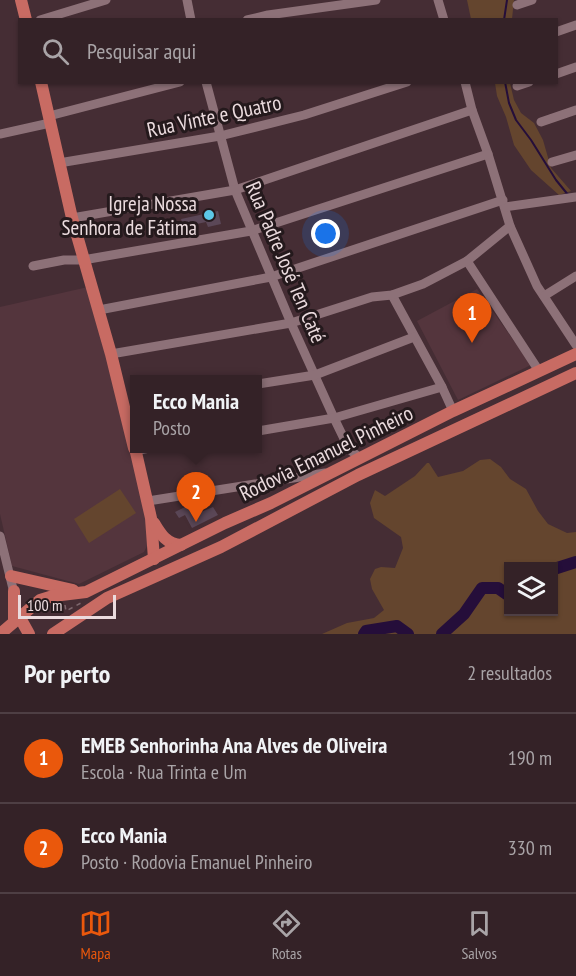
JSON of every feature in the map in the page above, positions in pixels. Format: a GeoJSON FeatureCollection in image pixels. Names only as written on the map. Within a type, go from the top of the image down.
{"type":"FeatureCollection","features":[{"type":"Feature","properties":{"kind":"main road"},"geometry":{"type":"LineString","coordinates":[[21,0],[26,18]]}},
{"type":"Feature","properties":{"kind":"main road"},"geometry":{"type":"LineString","coordinates":[[41,84],[83,260],[111,354],[129,404]]}},
{"type":"Feature","properties":{"kind":"main road","name":"Rodovia Emanuel Pinheiro"},"geometry":{"type":"LineString","coordinates":[[0,634],[40,600],[86,592],[225,523],[272,503],[453,411],[576,354]]}},
{"type":"Feature","properties":{"kind":"main road","name":"Rodovia Emanuel Pinheiro"},"geometry":{"type":"LineString","coordinates":[[53,634],[107,598],[220,547],[358,475],[576,374]]}},
{"type":"Feature","properties":{"kind":"main road"},"geometry":{"type":"LineString","coordinates":[[136,453],[151,518],[154,559]]}},
{"type":"Feature","properties":{"kind":"main road"},"geometry":{"type":"LineString","coordinates":[[151,518],[162,536],[175,545],[181,545]]}},
{"type":"Feature","properties":{"kind":"main road"},"geometry":{"type":"LineString","coordinates":[[5,574],[86,592]]}},
{"type":"Feature","properties":{"kind":"main road"},"geometry":{"type":"LineString","coordinates":[[14,591],[17,619],[29,634]]}},
{"type":"Feature","properties":{"kind":"street"},"geometry":{"type":"LineString","coordinates":[[47,18],[106,0]]}},
{"type":"Feature","properties":{"kind":"street"},"geometry":{"type":"LineString","coordinates":[[187,0],[191,18]]}},
{"type":"Feature","properties":{"kind":"street"},"geometry":{"type":"LineString","coordinates":[[255,18],[376,0]]}},
{"type":"Feature","properties":{"kind":"street"},"geometry":{"type":"LineString","coordinates":[[438,0],[443,18]]}},
{"type":"Feature","properties":{"kind":"street"},"geometry":{"type":"LineString","coordinates":[[517,5],[532,0]]}},
{"type":"Feature","properties":{"kind":"street"},"geometry":{"type":"LineString","coordinates":[[558,31],[576,25]]}},
{"type":"Feature","properties":{"kind":"street"},"geometry":{"type":"LineString","coordinates":[[558,73],[576,67]]}},
{"type":"Feature","properties":{"kind":"street"},"geometry":{"type":"LineString","coordinates":[[0,134],[173,84]]}},
{"type":"Feature","properties":{"kind":"street","name":"Rua Padre José Ten Caté"},"geometry":{"type":"LineString","coordinates":[[207,84],[235,190],[291,323],[349,449]]}},
{"type":"Feature","properties":{"kind":"street","name":"Rua Vinte e Quatro"},"geometry":{"type":"LineString","coordinates":[[59,163],[220,136],[304,115],[401,84]]}},
{"type":"Feature","properties":{"kind":"street"},"geometry":{"type":"LineString","coordinates":[[466,84],[510,226],[537,286],[576,345]]}},
{"type":"Feature","properties":{"kind":"street"},"geometry":{"type":"LineString","coordinates":[[517,86],[523,84]]}},
{"type":"Feature","properties":{"kind":"street"},"geometry":{"type":"LineString","coordinates":[[72,218],[235,190],[472,110]]}},
{"type":"Feature","properties":{"kind":"street"},"geometry":{"type":"LineString","coordinates":[[541,122],[576,110]]}},
{"type":"Feature","properties":{"kind":"street"},"geometry":{"type":"LineString","coordinates":[[33,266],[64,260],[83,260],[251,231],[488,154]]}},
{"type":"Feature","properties":{"kind":"street"},"geometry":{"type":"LineString","coordinates":[[552,162],[576,155]]}},
{"type":"Feature","properties":{"kind":"street"},"geometry":{"type":"LineString","coordinates":[[99,310],[271,277],[504,204],[576,197]]}},
{"type":"Feature","properties":{"kind":"street"},"geometry":{"type":"LineString","coordinates":[[111,354],[291,323],[372,297],[392,295],[423,285],[467,261],[510,226]]}},
{"type":"Feature","properties":{"kind":"street"},"geometry":{"type":"LineString","coordinates":[[467,261],[539,371]]}},
{"type":"Feature","properties":{"kind":"street"},"geometry":{"type":"LineString","coordinates":[[544,296],[576,276]]}},
{"type":"Feature","properties":{"kind":"street"},"geometry":{"type":"LineString","coordinates":[[392,295],[453,411]]}},
{"type":"Feature","properties":{"kind":"street"},"geometry":{"type":"LineString","coordinates":[[262,383],[315,375],[414,336]]}},
{"type":"Feature","properties":{"kind":"street"},"geometry":{"type":"LineString","coordinates":[[262,430],[334,418],[442,387]]}},
{"type":"Feature","properties":{"kind":"street"},"geometry":{"type":"LineString","coordinates":[[148,501],[336,470],[349,449],[360,458]]}},
{"type":"Feature","properties":{"kind":"street"},"geometry":{"type":"LineString","coordinates":[[0,536],[5,574],[14,591]]}},
{"type":"Feature","properties":{"kind":"street"},"geometry":{"type":"LineString","coordinates":[[68,634],[70,628],[91,608]]}},
{"type":"Feature","properties":{"kind":"shaded area"},"geometry":{"type":"Polygon","coordinates":[[[467,0],[514,0],[512,18],[471,18],[467,0]]]}},
{"type":"Feature","properties":{"kind":"shaded area"},"geometry":{"type":"Polygon","coordinates":[[[495,84],[510,84],[514,100],[521,113],[534,123],[543,140],[551,168],[571,191],[559,195],[531,170],[514,145],[495,84]]]}},
{"type":"Feature","properties":{"kind":"shaded area"},"geometry":{"type":"Polygon","coordinates":[[[88,287],[151,531],[144,552],[79,584],[12,566],[0,514],[0,307],[88,287]]]}},
{"type":"Feature","properties":{"kind":"shaded area"},"geometry":{"type":"Polygon","coordinates":[[[477,289],[531,365],[458,400],[417,321],[477,289]]]}},
{"type":"Feature","properties":{"kind":"shaded area"},"geometry":{"type":"Polygon","coordinates":[[[490,459],[501,467],[510,479],[526,489],[548,524],[567,533],[576,532],[576,634],[322,634],[347,623],[374,618],[384,610],[372,589],[370,579],[375,569],[395,568],[403,548],[401,537],[374,518],[370,503],[375,490],[385,496],[415,476],[427,463],[438,477],[463,471],[480,460],[490,459]]]}},
{"type":"Feature","properties":{"kind":"shaded area"},"geometry":{"type":"Polygon","coordinates":[[[120,489],[136,513],[89,543],[74,519],[120,489]]]}},
{"type":"Feature","properties":{"kind":"building","name":"Igreja Nossa Senhora de Fátima"},"geometry":{"type":"Polygon","coordinates":[[[218,211],[221,224],[208,227],[206,222],[183,227],[181,219],[218,211]]]}},
{"type":"Feature","properties":{"kind":"building"},"geometry":{"type":"Polygon","coordinates":[[[189,505],[196,514],[213,507],[218,515],[192,528],[185,515],[179,518],[175,512],[189,505]]]}},
{"type":"Feature","properties":{"kind":"waterway"},"geometry":{"type":"LineString","coordinates":[[504,18],[507,0]]}},
{"type":"Feature","properties":{"kind":"waterway"},"geometry":{"type":"LineString","coordinates":[[505,84],[509,103],[516,120],[569,196]]}},
{"type":"Feature","properties":{"kind":"waterway"},"geometry":{"type":"LineString","coordinates":[[558,568],[576,562]]}},
{"type":"Feature","properties":{"kind":"waterway"},"geometry":{"type":"LineString","coordinates":[[442,634],[464,614],[482,588],[498,588],[504,592]]}},
{"type":"Feature","properties":{"kind":"waterway"},"geometry":{"type":"LineString","coordinates":[[364,634],[366,631],[397,626],[408,634]]}},
{"type":"Feature","properties":{"kind":"place","name":"Igreja Nossa Senhora de Fátima"},"geometry":{"type":"Point","coordinates":[209,215]}},
{"type":"Feature","properties":{"kind":"place","name":"EMEB Senhorinha Ana Alves de Oliveira"},"geometry":{"type":"Point","coordinates":[472,343]}},
{"type":"Feature","properties":{"kind":"place","name":"Ecco Mania"},"geometry":{"type":"Point","coordinates":[196,522]}}]}
